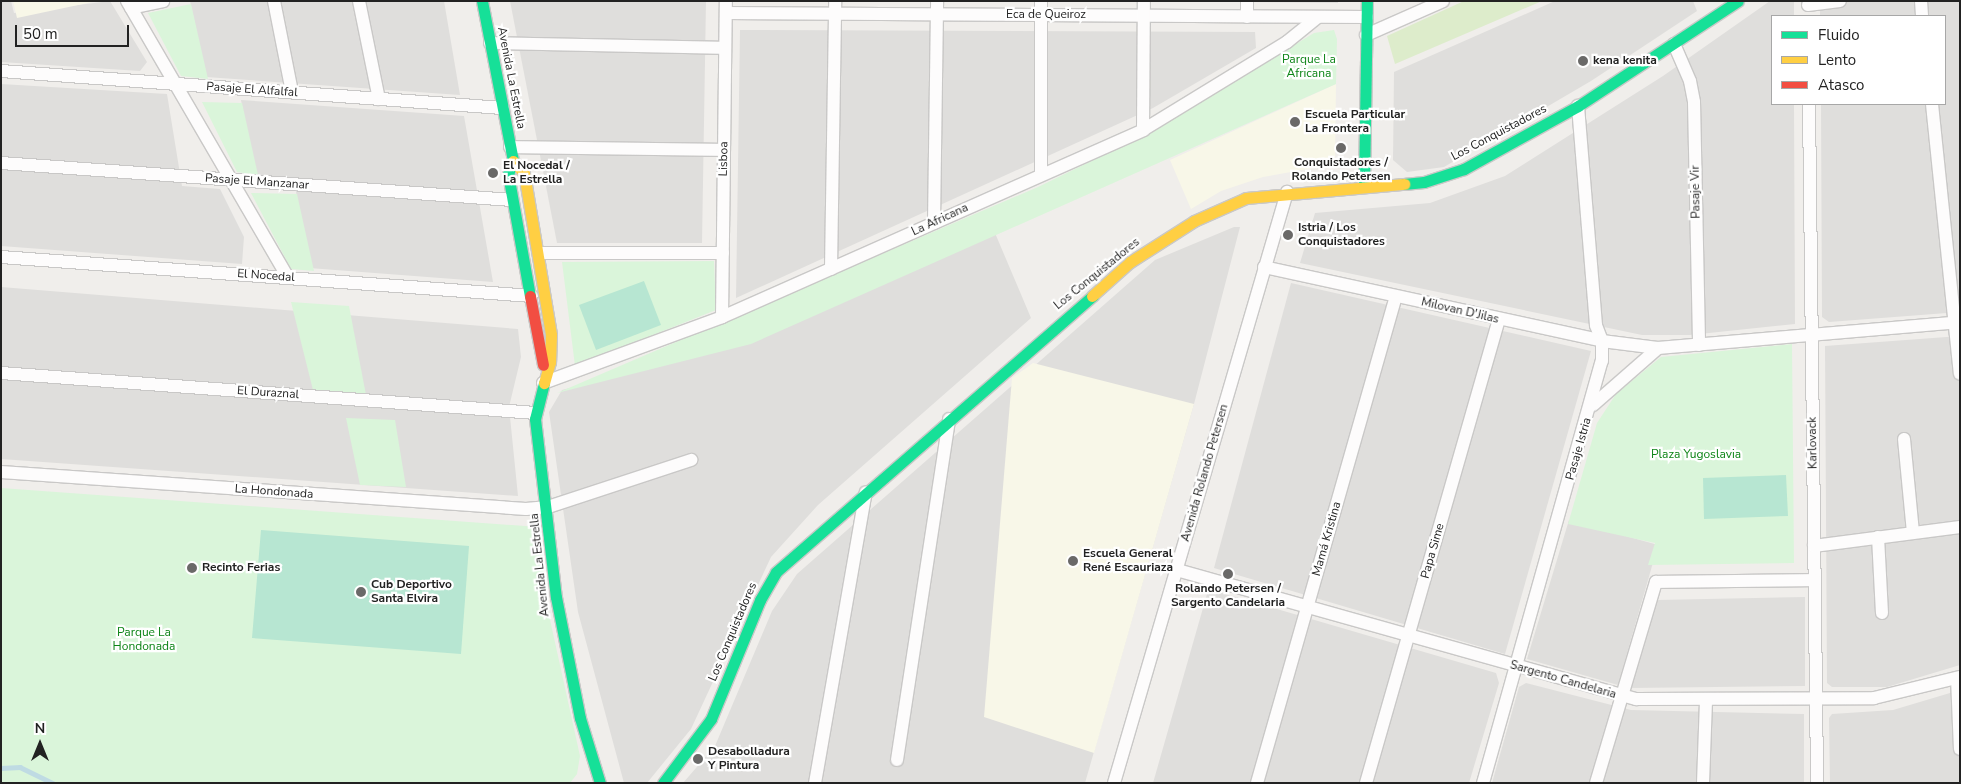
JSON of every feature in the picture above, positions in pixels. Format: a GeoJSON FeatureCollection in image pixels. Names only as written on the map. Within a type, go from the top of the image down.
{"type":"FeatureCollection","features":[{"type":"Feature","properties":{"kind":"street"},"geometry":{"type":"LineString","coordinates":[[163,1],[129,4],[288,278]]}},
{"type":"Feature","properties":{"kind":"street"},"geometry":{"type":"LineString","coordinates":[[274,1],[292,92]]}},
{"type":"Feature","properties":{"kind":"street"},"geometry":{"type":"LineString","coordinates":[[359,1],[379,99]]}},
{"type":"Feature","properties":{"kind":"street","name":"Avenida La Estrella"},"geometry":{"type":"LineString","coordinates":[[482,1],[513,161],[524,173],[539,253],[551,340],[550,362],[535,413],[548,507],[558,610],[580,718],[600,783]]}},
{"type":"Feature","properties":{"kind":"street"},"geometry":{"type":"LineString","coordinates":[[934,223],[937,1]]}},
{"type":"Feature","properties":{"kind":"street"},"geometry":{"type":"LineString","coordinates":[[1041,1],[1041,174]]}},
{"type":"Feature","properties":{"kind":"street"},"geometry":{"type":"LineString","coordinates":[[1143,130],[1144,1]]}},
{"type":"Feature","properties":{"kind":"street"},"geometry":{"type":"LineString","coordinates":[[1247,1],[1247,17]]}},
{"type":"Feature","properties":{"kind":"street"},"geometry":{"type":"LineString","coordinates":[[1364,187],[1367,1]]}},
{"type":"Feature","properties":{"kind":"street"},"geometry":{"type":"LineString","coordinates":[[1366,35],[1443,1]]}},
{"type":"Feature","properties":{"kind":"street","name":"Los Conquistadores"},"geometry":{"type":"LineString","coordinates":[[663,783],[711,719],[760,600],[776,572],[949,418],[1130,262],[1157,243],[1213,211],[1246,198],[1287,192],[1364,187],[1442,178],[1482,161],[1578,106],[1738,1]]}},
{"type":"Feature","properties":{"kind":"street"},"geometry":{"type":"LineString","coordinates":[[1808,8],[1840,1]]}},
{"type":"Feature","properties":{"kind":"street"},"geometry":{"type":"LineString","coordinates":[[1920,1],[1922,15]]}},
{"type":"Feature","properties":{"kind":"street","name":"Eca de Queiroz"},"geometry":{"type":"LineString","coordinates":[[726,7],[835,7],[937,14],[1367,17]]}},
{"type":"Feature","properties":{"kind":"street","name":"Lisboa"},"geometry":{"type":"LineString","coordinates":[[722,317],[726,7]]}},
{"type":"Feature","properties":{"kind":"street"},"geometry":{"type":"LineString","coordinates":[[831,269],[835,7]]}},
{"type":"Feature","properties":{"kind":"street","name":"La Africana"},"geometry":{"type":"LineString","coordinates":[[544,378],[722,317],[1143,130],[1288,42],[1317,18]]}},
{"type":"Feature","properties":{"kind":"street"},"geometry":{"type":"LineString","coordinates":[[490,43],[725,48]]}},
{"type":"Feature","properties":{"kind":"street","name":"Pasaje Vir"},"geometry":{"type":"LineString","coordinates":[[1674,44],[1690,81],[1695,112],[1699,345]]}},
{"type":"Feature","properties":{"kind":"street","name":"Pasaje El Alfalfal"},"geometry":{"type":"LineString","coordinates":[[1,72],[503,108]]}},
{"type":"Feature","properties":{"kind":"street","name":"Karlovack"},"geometry":{"type":"LineString","coordinates":[[1809,105],[1817,783]]}},
{"type":"Feature","properties":{"kind":"street"},"geometry":{"type":"LineString","coordinates":[[1932,105],[1958,322],[1960,374]]}},
{"type":"Feature","properties":{"kind":"street","name":"Pasaje Istria"},"geometry":{"type":"LineString","coordinates":[[1483,783],[1591,407],[1602,362],[1602,341],[1596,325],[1578,106]]}},
{"type":"Feature","properties":{"kind":"street"},"geometry":{"type":"LineString","coordinates":[[510,147],[724,150]]}},
{"type":"Feature","properties":{"kind":"street","name":"Avenida La Estrella"},"geometry":{"type":"LineString","coordinates":[[513,161],[508,174],[532,296],[544,378]]}},
{"type":"Feature","properties":{"kind":"street","name":"Pasaje El Manzanar"},"geometry":{"type":"LineString","coordinates":[[1,163],[512,200]]}},
{"type":"Feature","properties":{"kind":"street","name":"Avenida Rolando Petersen"},"geometry":{"type":"LineString","coordinates":[[1114,783],[1287,192]]}},
{"type":"Feature","properties":{"kind":"street"},"geometry":{"type":"LineString","coordinates":[[539,253],[723,253]]}},
{"type":"Feature","properties":{"kind":"street","name":"El Nocedal"},"geometry":{"type":"LineString","coordinates":[[1,257],[532,296]]}},
{"type":"Feature","properties":{"kind":"street","name":"Milovan D'Jilas"},"geometry":{"type":"LineString","coordinates":[[1264,267],[1602,341],[1658,348],[1958,322]]}},
{"type":"Feature","properties":{"kind":"street","name":"Mamá Kristina"},"geometry":{"type":"LineString","coordinates":[[1257,783],[1396,296]]}},
{"type":"Feature","properties":{"kind":"street","name":"Papa Sime"},"geometry":{"type":"LineString","coordinates":[[1366,783],[1499,319]]}},
{"type":"Feature","properties":{"kind":"street"},"geometry":{"type":"LineString","coordinates":[[1591,407],[1658,348]]}},
{"type":"Feature","properties":{"kind":"street","name":"El Duraznal"},"geometry":{"type":"LineString","coordinates":[[1,373],[535,413]]}},
{"type":"Feature","properties":{"kind":"street"},"geometry":{"type":"LineString","coordinates":[[897,760],[949,418]]}},
{"type":"Feature","properties":{"kind":"street"},"geometry":{"type":"LineString","coordinates":[[1904,438],[1913,533]]}},
{"type":"Feature","properties":{"kind":"street","name":"La Hondonada"},"geometry":{"type":"LineString","coordinates":[[1,472],[516,509],[548,507],[691,460]]}},
{"type":"Feature","properties":{"kind":"street"},"geometry":{"type":"LineString","coordinates":[[815,783],[866,491]]}},
{"type":"Feature","properties":{"kind":"street"},"geometry":{"type":"LineString","coordinates":[[1814,546],[1960,526]]}},
{"type":"Feature","properties":{"kind":"street"},"geometry":{"type":"LineString","coordinates":[[1878,537],[1882,613]]}},
{"type":"Feature","properties":{"kind":"street","name":"Sargento Candelaria"},"geometry":{"type":"LineString","coordinates":[[1176,570],[1621,697],[1706,701],[1886,697],[1958,678]]}},
{"type":"Feature","properties":{"kind":"street"},"geometry":{"type":"LineString","coordinates":[[1596,783],[1656,582],[1815,580]]}},
{"type":"Feature","properties":{"kind":"street"},"geometry":{"type":"LineString","coordinates":[[1958,678],[1960,748]]}},
{"type":"Feature","properties":{"kind":"street"},"geometry":{"type":"LineString","coordinates":[[1703,783],[1706,701]]}},
{"type":"Feature","properties":{"kind":"shaded area"},"geometry":{"type":"Polygon","coordinates":[[[1,1],[11,1],[14,13],[110,1],[147,62],[140,71],[1,62],[1,1]]]}},
{"type":"Feature","properties":{"kind":"shaded area"},"geometry":{"type":"Polygon","coordinates":[[[13,1],[97,1],[17,18],[13,1]]]}},
{"type":"Feature","properties":{"kind":"shaded area"},"geometry":{"type":"Polygon","coordinates":[[[190,1],[444,1],[460,95],[206,77],[190,1]]]}},
{"type":"Feature","properties":{"kind":"shaded area"},"geometry":{"type":"Polygon","coordinates":[[[510,1],[706,1],[702,243],[557,243],[510,1]]]}},
{"type":"Feature","properties":{"kind":"shaded area"},"geometry":{"type":"Polygon","coordinates":[[[1163,1],[1338,1],[1338,3],[1163,1]]]}},
{"type":"Feature","properties":{"kind":"shaded area"},"geometry":{"type":"Polygon","coordinates":[[[1555,1],[1693,1],[1697,11],[1591,81],[1444,167],[1407,172],[1393,160],[1394,72],[1555,1]]]}},
{"type":"Feature","properties":{"kind":"shaded area"},"geometry":{"type":"Polygon","coordinates":[[[1770,1],[1794,1],[1794,15],[1771,15],[1771,105],[1794,105],[1795,324],[1690,335],[1642,335],[1300,263],[1315,213],[1430,203],[1505,176],[1663,76],[1770,1]]]}},
{"type":"Feature","properties":{"kind":"shaded area"},"geometry":{"type":"Polygon","coordinates":[[[1820,1],[1960,1],[1960,312],[1829,322],[1822,317],[1821,105],[1946,105],[1946,15],[1820,15],[1820,1]]]}},
{"type":"Feature","properties":{"kind":"shaded area"},"geometry":{"type":"Polygon","coordinates":[[[740,30],[1255,32],[1256,48],[1153,108],[736,298],[740,30]]]}},
{"type":"Feature","properties":{"kind":"shaded area"},"geometry":{"type":"Polygon","coordinates":[[[1,84],[167,94],[182,186],[220,189],[244,237],[242,264],[1,246],[1,84]]]}},
{"type":"Feature","properties":{"kind":"shaded area","name":"Escuela Particular La Frontera"},"geometry":{"type":"Polygon","coordinates":[[[1336,84],[1335,164],[1263,177],[1221,191],[1191,209],[1170,160],[1336,84]]]}},
{"type":"Feature","properties":{"kind":"shaded area"},"geometry":{"type":"Polygon","coordinates":[[[241,100],[464,116],[493,282],[309,268],[294,180],[255,176],[241,100]]]}},
{"type":"Feature","properties":{"kind":"shaded area"},"geometry":{"type":"Polygon","coordinates":[[[1234,227],[1240,227],[1194,404],[1085,783],[683,783],[715,746],[772,611],[797,574],[1155,260],[1234,227]]]}},
{"type":"Feature","properties":{"kind":"shaded area"},"geometry":{"type":"Polygon","coordinates":[[[995,233],[1031,318],[818,505],[771,557],[691,729],[647,783],[624,783],[578,612],[549,412],[562,390],[746,342],[995,233]]]}},
{"type":"Feature","properties":{"kind":"shaded area"},"geometry":{"type":"Polygon","coordinates":[[[1291,283],[1591,351],[1505,654],[1214,568],[1291,283]]]}},
{"type":"Feature","properties":{"kind":"shaded area"},"geometry":{"type":"Polygon","coordinates":[[[1,287],[518,329],[521,357],[509,407],[518,496],[1,459],[1,287]]]}},
{"type":"Feature","properties":{"kind":"shaded area"},"geometry":{"type":"Polygon","coordinates":[[[1960,336],[1960,665],[1887,687],[1832,687],[1827,683],[1825,346],[1960,336]]]}},
{"type":"Feature","properties":{"kind":"shaded area","name":"Escuela General René Escauriaza"},"geometry":{"type":"Polygon","coordinates":[[[1033,363],[1194,404],[1094,753],[984,717],[1012,378],[1033,363]]]}},
{"type":"Feature","properties":{"kind":"shaded area"},"geometry":{"type":"Polygon","coordinates":[[[1569,520],[1658,545],[1618,685],[1527,659],[1569,520]]]}},
{"type":"Feature","properties":{"kind":"shaded area"},"geometry":{"type":"Polygon","coordinates":[[[1215,591],[1496,673],[1499,683],[1469,783],[1153,783],[1207,594],[1215,591]]]}},
{"type":"Feature","properties":{"kind":"shaded area"},"geometry":{"type":"Polygon","coordinates":[[[1805,597],[1805,686],[1630,688],[1657,600],[1805,597]]]}},
{"type":"Feature","properties":{"kind":"shaded area"},"geometry":{"type":"Polygon","coordinates":[[[1526,683],[1631,710],[1804,714],[1804,783],[1492,783],[1519,687],[1526,683]]]}},
{"type":"Feature","properties":{"kind":"shaded area"},"geometry":{"type":"Polygon","coordinates":[[[1960,690],[1960,783],[1830,783],[1829,718],[1832,714],[1893,710],[1960,690]]]}},
{"type":"Feature","properties":{"kind":"green space"},"geometry":{"type":"Polygon","coordinates":[[[1464,1],[1542,1],[1395,64],[1387,36],[1464,1]]]}},
{"type":"Feature","properties":{"kind":"green space"},"geometry":{"type":"Polygon","coordinates":[[[191,4],[208,79],[181,76],[148,13],[191,4]]]}},
{"type":"Feature","properties":{"kind":"green space","name":"Parque La Africana"},"geometry":{"type":"Polygon","coordinates":[[[1334,30],[1337,39],[1336,84],[751,344],[557,393],[1038,187],[1153,131],[1314,33],[1334,30]]]}},
{"type":"Feature","properties":{"kind":"green space"},"geometry":{"type":"Polygon","coordinates":[[[202,102],[242,103],[258,175],[237,172],[202,102]]]}},
{"type":"Feature","properties":{"kind":"green space"},"geometry":{"type":"Polygon","coordinates":[[[251,193],[297,194],[314,271],[291,269],[251,193]]]}},
{"type":"Feature","properties":{"kind":"green space"},"geometry":{"type":"Polygon","coordinates":[[[714,261],[716,310],[575,366],[562,262],[714,261]]]}},
{"type":"Feature","properties":{"kind":"green space"},"geometry":{"type":"Polygon","coordinates":[[[644,281],[661,325],[596,350],[579,305],[644,281]]]}},
{"type":"Feature","properties":{"kind":"green space"},"geometry":{"type":"Polygon","coordinates":[[[291,302],[349,306],[366,395],[313,390],[291,302]]]}},
{"type":"Feature","properties":{"kind":"green space","name":"Plaza Yugoslavia"},"geometry":{"type":"Polygon","coordinates":[[[1792,344],[1794,563],[1648,565],[1655,543],[1568,524],[1597,423],[1616,394],[1661,357],[1792,344]]]}},
{"type":"Feature","properties":{"kind":"green space"},"geometry":{"type":"Polygon","coordinates":[[[346,418],[395,420],[406,487],[360,485],[346,418]]]}},
{"type":"Feature","properties":{"kind":"green space"},"geometry":{"type":"Polygon","coordinates":[[[1786,475],[1788,516],[1704,519],[1703,478],[1786,475]]]}},
{"type":"Feature","properties":{"kind":"green space","name":"Parque La Hondonada"},"geometry":{"type":"Polygon","coordinates":[[[1,488],[539,527],[547,606],[580,756],[577,774],[570,783],[1,783],[1,488]]]}},
{"type":"Feature","properties":{"kind":"green space","name":"Cub Deportivo Santa Elvira"},"geometry":{"type":"Polygon","coordinates":[[[261,530],[469,546],[461,654],[252,638],[261,530]]]}},
{"type":"Feature","properties":{"kind":"waterway"},"geometry":{"type":"LineString","coordinates":[[1,768],[20,767],[53,783]]}},
{"type":"Feature","properties":{"kind":"traffic: fast"},"geometry":{"type":"LineString","coordinates":[[482,1],[513,161],[508,174],[530,296]]}},
{"type":"Feature","properties":{"kind":"traffic: fast"},"geometry":{"type":"LineString","coordinates":[[1364,187],[1367,1]]}},
{"type":"Feature","properties":{"kind":"traffic: fast"},"geometry":{"type":"LineString","coordinates":[[1404,184],[1424,182],[1464,169],[1578,106],[1738,1]]}},
{"type":"Feature","properties":{"kind":"traffic: fast"},"geometry":{"type":"LineString","coordinates":[[663,783],[711,719],[760,600],[776,572],[1092,296]]}},
{"type":"Feature","properties":{"kind":"traffic: fast"},"geometry":{"type":"LineString","coordinates":[[544,383],[535,419],[556,597],[580,718],[600,783]]}},
{"type":"Feature","properties":{"kind":"traffic: slow"},"geometry":{"type":"LineString","coordinates":[[513,161],[524,173],[551,335],[550,362],[544,383]]}},
{"type":"Feature","properties":{"kind":"traffic: slow"},"geometry":{"type":"LineString","coordinates":[[1092,296],[1130,262],[1194,221],[1246,198],[1404,184]]}},
{"type":"Feature","properties":{"kind":"traffic: jam"},"geometry":{"type":"LineString","coordinates":[[530,296],[543,365]]}},
{"type":"Feature","properties":{"kind":"place","name":"kena kenita"},"geometry":{"type":"Point","coordinates":[1583,61]}},
{"type":"Feature","properties":{"kind":"place","name":"Escuela Particular La Frontera"},"geometry":{"type":"Point","coordinates":[1295,122]}},
{"type":"Feature","properties":{"kind":"place","name":"Conquistadores / Rolando Petersen"},"geometry":{"type":"Point","coordinates":[1341,148]}},
{"type":"Feature","properties":{"kind":"place","name":"El Nocedal / La Estrella"},"geometry":{"type":"Point","coordinates":[493,173]}},
{"type":"Feature","properties":{"kind":"place","name":"Istria / Los Conquistadores"},"geometry":{"type":"Point","coordinates":[1288,235]}},
{"type":"Feature","properties":{"kind":"place","name":"Escuela General René Escauriaza"},"geometry":{"type":"Point","coordinates":[1073,561]}},
{"type":"Feature","properties":{"kind":"place","name":"Recinto Ferias"},"geometry":{"type":"Point","coordinates":[192,568]}},
{"type":"Feature","properties":{"kind":"place","name":"Rolando Petersen / Sargento Candelaria"},"geometry":{"type":"Point","coordinates":[1228,574]}},
{"type":"Feature","properties":{"kind":"place","name":"Cub Deportivo Santa Elvira"},"geometry":{"type":"Point","coordinates":[361,592]}},
{"type":"Feature","properties":{"kind":"place","name":"Desabolladura Y Pintura"},"geometry":{"type":"Point","coordinates":[698,759]}}]}
